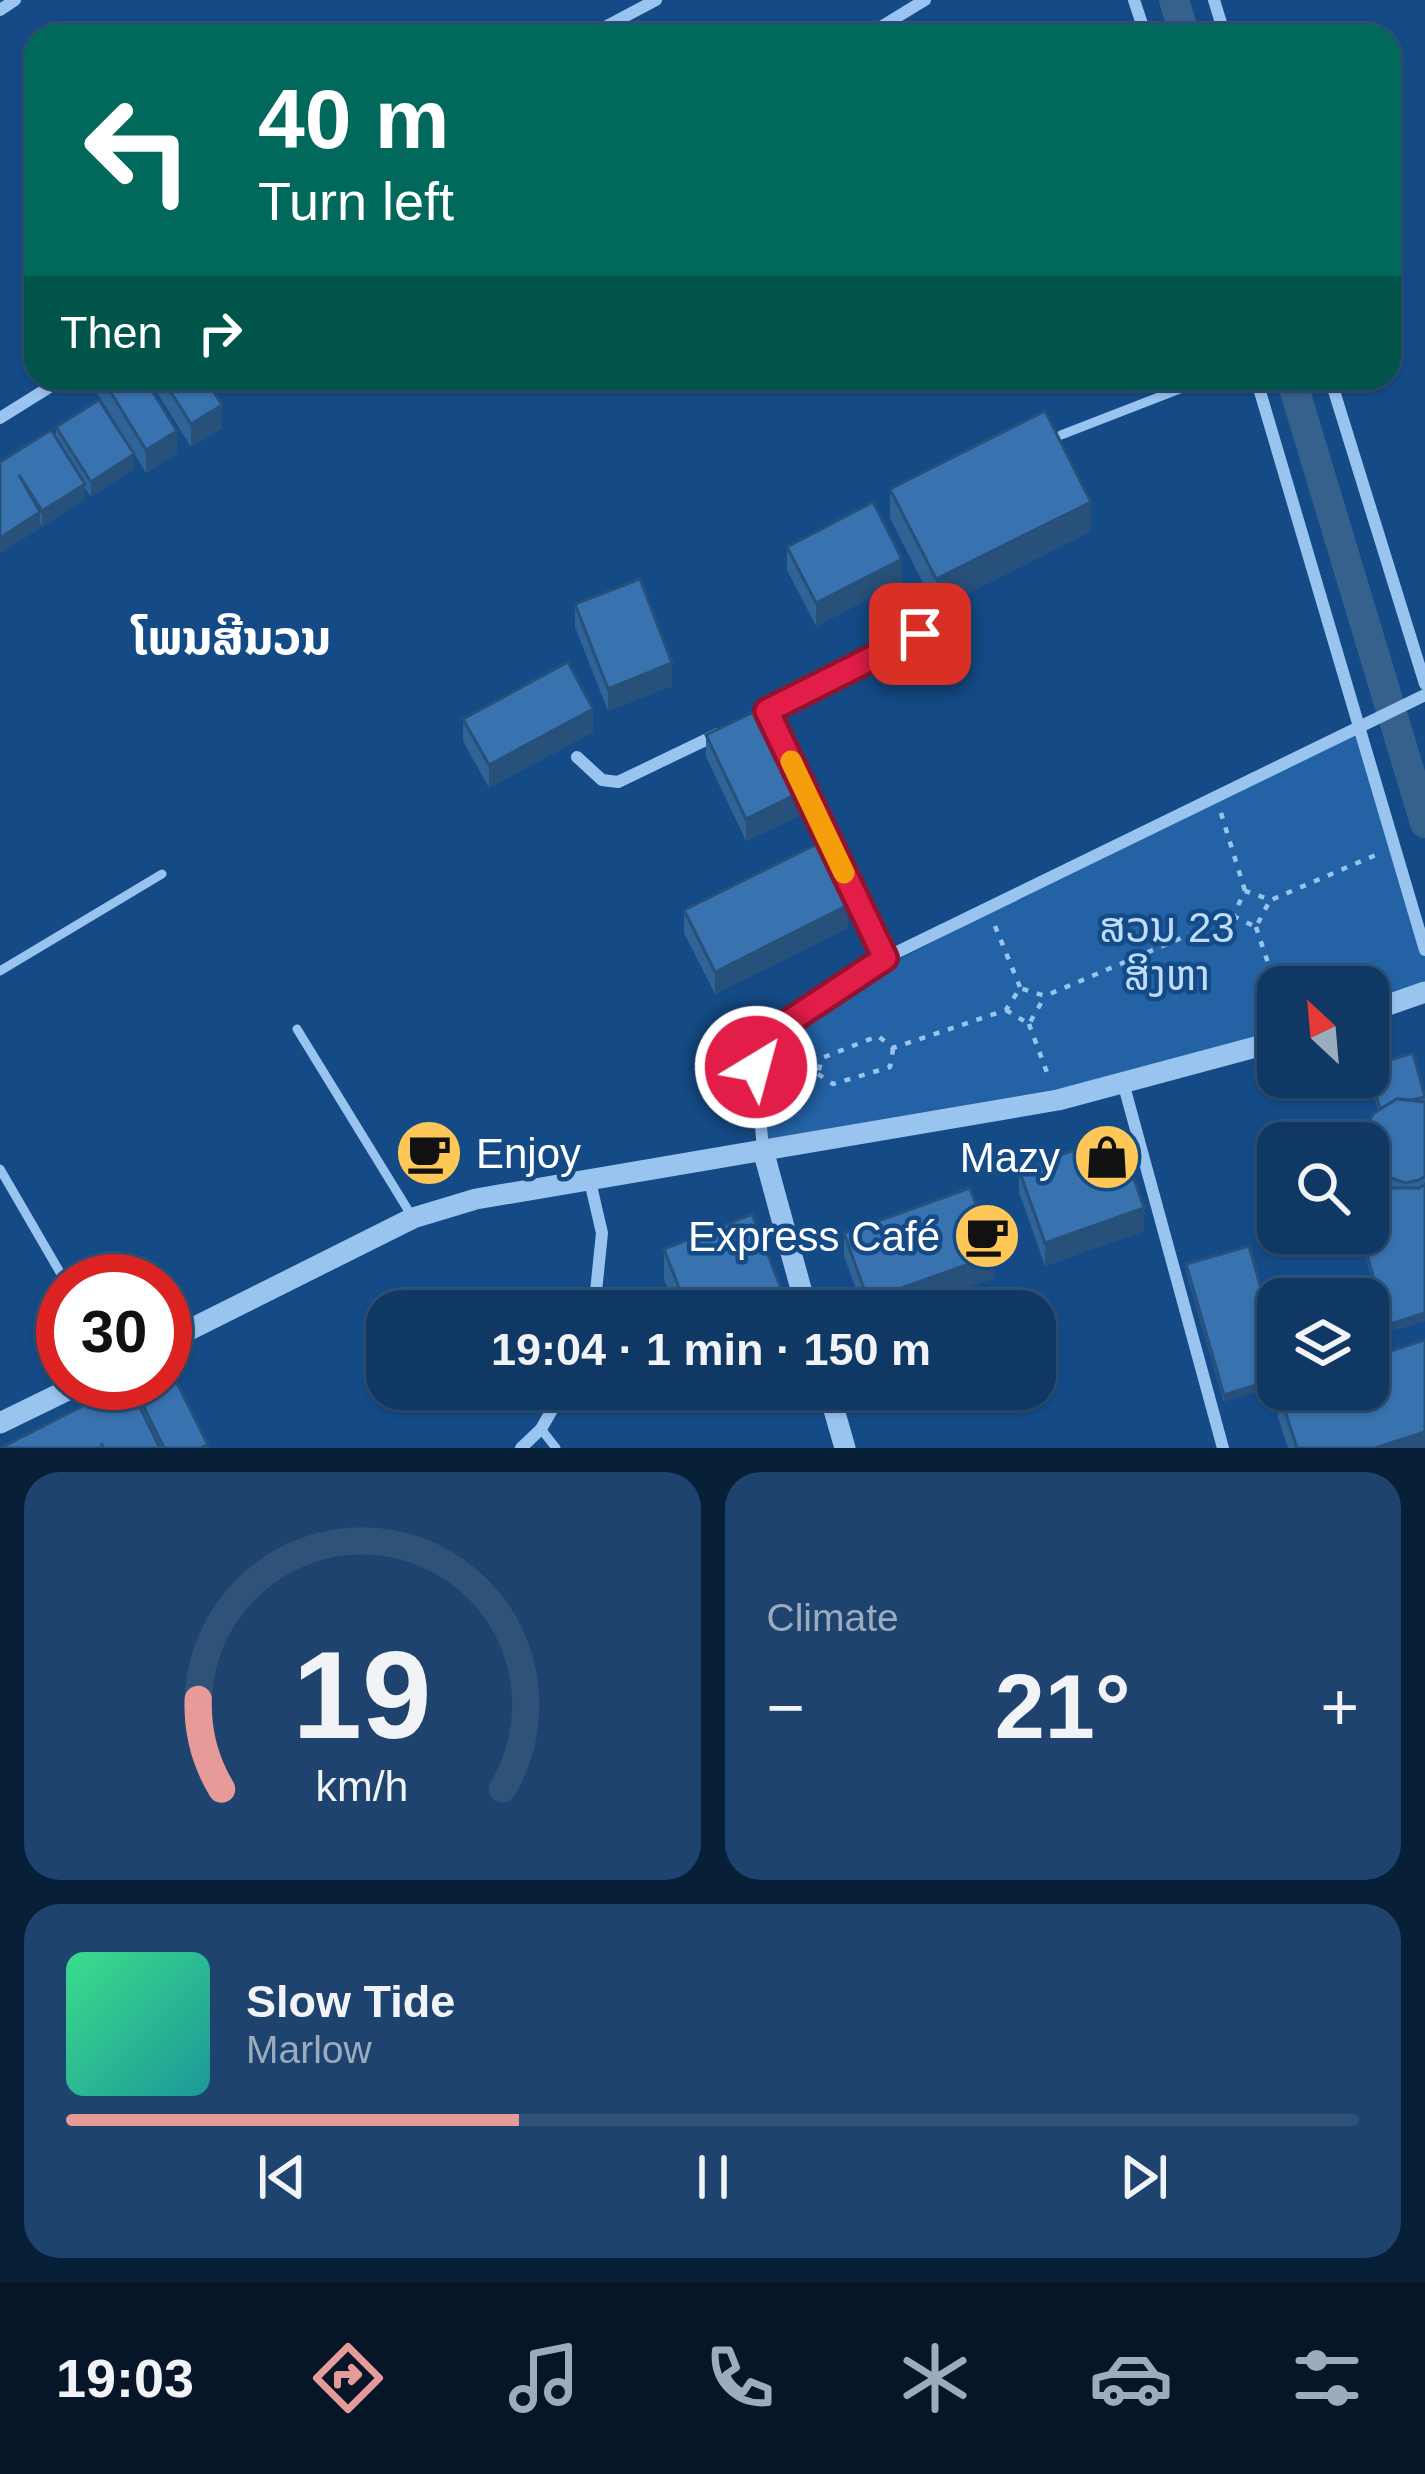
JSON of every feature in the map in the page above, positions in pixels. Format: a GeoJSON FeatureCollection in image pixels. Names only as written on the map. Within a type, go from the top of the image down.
{"type":"FeatureCollection","features":[{"type":"Feature","properties":{"kind":"street"},"geometry":{"type":"LineString","coordinates":[[0,10],[15,0]]}},
{"type":"Feature","properties":{"kind":"street"},"geometry":{"type":"LineString","coordinates":[[611,24],[656,0]]}},
{"type":"Feature","properties":{"kind":"street"},"geometry":{"type":"LineString","coordinates":[[886,24],[925,0]]}},
{"type":"Feature","properties":{"kind":"street"},"geometry":{"type":"LineString","coordinates":[[0,418],[45,390]]}},
{"type":"Feature","properties":{"kind":"street"},"geometry":{"type":"LineString","coordinates":[[1260,390],[1425,950]]}},
{"type":"Feature","properties":{"kind":"street"},"geometry":{"type":"LineString","coordinates":[[1334,390],[1425,684]]}},
{"type":"Feature","properties":{"kind":"street"},"geometry":{"type":"LineString","coordinates":[[746,721],[920,634]]}},
{"type":"Feature","properties":{"kind":"street"},"geometry":{"type":"LineString","coordinates":[[801,1290],[763,1150],[756,1088],[763,1048],[781,1027],[885,958],[1425,695]]}},
{"type":"Feature","properties":{"kind":"street"},"geometry":{"type":"LineString","coordinates":[[767,711],[885,958]]}},
{"type":"Feature","properties":{"kind":"street"},"geometry":{"type":"LineString","coordinates":[[577,758],[602,780],[618,782],[724,731]]}},
{"type":"Feature","properties":{"kind":"street"},"geometry":{"type":"LineString","coordinates":[[1389,1005],[1418,995]]}},
{"type":"Feature","properties":{"kind":"street"},"geometry":{"type":"LineString","coordinates":[[192,1328],[412,1218],[476,1199],[1058,1100],[1257,1047]]}},
{"type":"Feature","properties":{"kind":"street"},"geometry":{"type":"LineString","coordinates":[[1124,1086],[1223,1448]]}},
{"type":"Feature","properties":{"kind":"street"},"geometry":{"type":"LineString","coordinates":[[589,1177],[602,1233],[596,1290]]}},
{"type":"Feature","properties":{"kind":"street"},"geometry":{"type":"LineString","coordinates":[[0,1423],[36,1405]]}},
{"type":"Feature","properties":{"kind":"street"},"geometry":{"type":"LineString","coordinates":[[521,1448],[541,1429],[551,1410]]}},
{"type":"Feature","properties":{"kind":"street"},"geometry":{"type":"LineString","coordinates":[[835,1410],[845,1448]]}},
{"type":"Feature","properties":{"kind":"lane"},"geometry":{"type":"LineString","coordinates":[[1061,436],[1178,390]]}},
{"type":"Feature","properties":{"kind":"lane"},"geometry":{"type":"LineString","coordinates":[[0,970],[162,874]]}},
{"type":"Feature","properties":{"kind":"lane"},"geometry":{"type":"LineString","coordinates":[[297,1029],[412,1218]]}},
{"type":"Feature","properties":{"kind":"lane"},"geometry":{"type":"LineString","coordinates":[[0,1169],[49,1254]]}},
{"type":"Feature","properties":{"kind":"lane"},"geometry":{"type":"LineString","coordinates":[[541,1429],[556,1448]]}},
{"type":"Feature","properties":{"kind":"path"},"geometry":{"type":"LineString","coordinates":[[1029,1024],[1045,996],[1233,916],[1245,891],[1215,796]]}},
{"type":"Feature","properties":{"kind":"path"},"geometry":{"type":"LineString","coordinates":[[1256,928],[1271,900],[1394,847]]}},
{"type":"Feature","properties":{"kind":"path"},"geometry":{"type":"LineString","coordinates":[[1245,891],[1271,900]]}},
{"type":"Feature","properties":{"kind":"path"},"geometry":{"type":"LineString","coordinates":[[988,909],[1020,988]]}},
{"type":"Feature","properties":{"kind":"path"},"geometry":{"type":"LineString","coordinates":[[1233,916],[1256,928],[1269,966]]}},
{"type":"Feature","properties":{"kind":"path"},"geometry":{"type":"LineString","coordinates":[[1020,988],[1045,996]]}},
{"type":"Feature","properties":{"kind":"path"},"geometry":{"type":"LineString","coordinates":[[893,1048],[1006,1010],[1020,988]]}},
{"type":"Feature","properties":{"kind":"path"},"geometry":{"type":"LineString","coordinates":[[1006,1010],[1029,1024],[1058,1100]]}},
{"type":"Feature","properties":{"kind":"path"},"geometry":{"type":"LineString","coordinates":[[818,1074],[822,1058],[878,1036],[893,1048]]}},
{"type":"Feature","properties":{"kind":"path"},"geometry":{"type":"LineString","coordinates":[[756,1088],[818,1074],[833,1084],[890,1067],[893,1048]]}},
{"type":"Feature","properties":{"kind":"green space","name":"ສວນ 23 ສິງຫາ"},"geometry":{"type":"Polygon","coordinates":[[[1358,725],[1425,950],[1425,992],[1389,1005],[1389,966],[1257,966],[1257,1047],[1124,1086],[763,1150],[758,1064],[794,1013],[1358,725]]]}},
{"type":"Feature","properties":{"kind":"building"},"geometry":{"type":"Polygon","coordinates":[[[109,390],[151,390],[177,431],[146,450],[109,390]]]}},
{"type":"Feature","properties":{"kind":"building"},"geometry":{"type":"Polygon","coordinates":[[[170,390],[213,390],[222,405],[191,424],[170,390]]]}},
{"type":"Feature","properties":{"kind":"building"},"geometry":{"type":"Polygon","coordinates":[[[99,400],[134,454],[91,482],[56,427],[99,400]]]}},
{"type":"Feature","properties":{"kind":"building"},"geometry":{"type":"Polygon","coordinates":[[[1045,411],[1091,502],[936,579],[890,489],[1045,411]]]}},
{"type":"Feature","properties":{"kind":"building"},"geometry":{"type":"Polygon","coordinates":[[[51,430],[85,484],[42,511],[19,475],[40,512],[0,538],[0,462],[51,430]]]}},
{"type":"Feature","properties":{"kind":"building"},"geometry":{"type":"Polygon","coordinates":[[[873,502],[902,559],[816,603],[787,547],[873,502]]]}},
{"type":"Feature","properties":{"kind":"building"},"geometry":{"type":"Polygon","coordinates":[[[640,579],[672,663],[608,689],[575,604],[640,579]]]}},
{"type":"Feature","properties":{"kind":"building"},"geometry":{"type":"Polygon","coordinates":[[[568,662],[593,709],[489,765],[463,719],[568,662]]]}},
{"type":"Feature","properties":{"kind":"building"},"geometry":{"type":"Polygon","coordinates":[[[760,709],[801,792],[746,819],[706,735],[760,709]]]}},
{"type":"Feature","properties":{"kind":"building"},"geometry":{"type":"Polygon","coordinates":[[[817,844],[848,905],[715,972],[684,910],[817,844]]]}},
{"type":"Feature","properties":{"kind":"building"},"geometry":{"type":"Polygon","coordinates":[[[1413,1053],[1425,1097],[1397,1099],[1380,1109],[1377,1098],[1389,1098],[1389,1060],[1413,1053]]]}},
{"type":"Feature","properties":{"kind":"building"},"geometry":{"type":"Polygon","coordinates":[[[1397,1099],[1425,1102],[1425,1176],[1405,1183],[1389,1177],[1389,1122],[1368,1122],[1397,1099]]]}},
{"type":"Feature","properties":{"kind":"building"},"geometry":{"type":"Polygon","coordinates":[[[1119,1134],[1144,1208],[1045,1243],[1019,1170],[1119,1134]]]}},
{"type":"Feature","properties":{"kind":"building"},"geometry":{"type":"Polygon","coordinates":[[[1425,1184],[1425,1313],[1389,1324],[1389,1278],[1374,1278],[1367,1254],[1389,1254],[1389,1186],[1419,1188],[1425,1184]]]}},
{"type":"Feature","properties":{"kind":"building"},"geometry":{"type":"Polygon","coordinates":[[[970,1188],[994,1255],[896,1290],[864,1290],[844,1233],[970,1188]]]}},
{"type":"Feature","properties":{"kind":"building"},"geometry":{"type":"Polygon","coordinates":[[[752,1214],[782,1290],[680,1290],[664,1249],[752,1214]]]}},
{"type":"Feature","properties":{"kind":"building"},"geometry":{"type":"Polygon","coordinates":[[[1249,1246],[1258,1278],[1257,1385],[1224,1395],[1186,1264],[1249,1246]]]}},
{"type":"Feature","properties":{"kind":"building"},"geometry":{"type":"Polygon","coordinates":[[[1425,1340],[1425,1432],[1375,1448],[1297,1448],[1285,1410],[1389,1410],[1389,1351],[1425,1340]]]}},
{"type":"Feature","properties":{"kind":"building"},"geometry":{"type":"Polygon","coordinates":[[[75,1410],[141,1410],[160,1448],[104,1448],[101,1443],[103,1448],[0,1448],[75,1410]]]}},
{"type":"Feature","properties":{"kind":"building"},"geometry":{"type":"Polygon","coordinates":[[[145,1410],[190,1410],[208,1445],[164,1448],[145,1410]]]}},
{"type":"Feature","properties":{"kind":"waterway"},"geometry":{"type":"LineString","coordinates":[[1174,0],[1181,24]]}},
{"type":"Feature","properties":{"kind":"waterway"},"geometry":{"type":"LineString","coordinates":[[1295,390],[1425,823]]}},
{"type":"Feature","properties":{"kind":"slow traffic"},"geometry":{"type":"LineString","coordinates":[[791,761],[844,873]]}},
{"type":"Feature","properties":{"kind":"place","name":"Enjoy"},"geometry":{"type":"Point","coordinates":[429,1153]}},
{"type":"Feature","properties":{"kind":"place","name":"Mazy"},"geometry":{"type":"Point","coordinates":[1107,1157]}},
{"type":"Feature","properties":{"kind":"place","name":"Express Café"},"geometry":{"type":"Point","coordinates":[987,1236]}},
{"type":"Feature","properties":{"kind":"district","name":"ໂພນສີນວນ"},"geometry":{"type":"Point","coordinates":[231,638]}},
{"type":"Feature","properties":{"kind":"route"},"geometry":{"type":"LineString","coordinates":[[756,1067],[763,1048],[781,1027],[885,958],[767,711],[920,634]]}}]}
